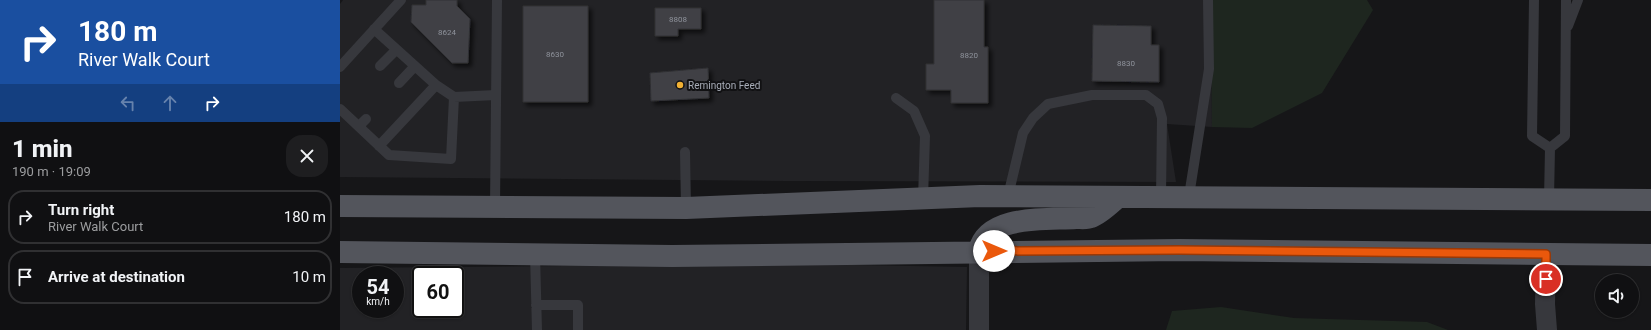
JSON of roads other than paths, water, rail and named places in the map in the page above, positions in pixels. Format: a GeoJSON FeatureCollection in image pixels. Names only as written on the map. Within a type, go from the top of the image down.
{"type":"FeatureCollection","features":[{"type":"Feature","properties":{"kind":"main road"},"geometry":{"type":"LineString","coordinates":[[340,206],[686,208],[1008,196],[1651,200]]}},
{"type":"Feature","properties":{"kind":"main road"},"geometry":{"type":"LineString","coordinates":[[979,251],[981,243],[991,232],[1005,224],[1029,220],[1092,217],[1118,197]]}},
{"type":"Feature","properties":{"kind":"main road"},"geometry":{"type":"LineString","coordinates":[[340,252],[672,256],[979,251],[1179,250],[1651,255]]}},
{"type":"Feature","properties":{"kind":"street"},"geometry":{"type":"LineString","coordinates":[[979,251],[979,330]]}},
{"type":"Feature","properties":{"kind":"street"},"geometry":{"type":"LineString","coordinates":[[1546,254],[1545,304],[1547,330]]}},
{"type":"Feature","properties":{"kind":"lane"},"geometry":{"type":"LineString","coordinates":[[340,67],[401,0]]}},
{"type":"Feature","properties":{"kind":"lane"},"geometry":{"type":"LineString","coordinates":[[495,207],[498,0]]}},
{"type":"Feature","properties":{"kind":"lane"},"geometry":{"type":"LineString","coordinates":[[1189,196],[1210,68],[1208,0]]}},
{"type":"Feature","properties":{"kind":"lane"},"geometry":{"type":"LineString","coordinates":[[1534,0],[1532,136],[1550,148]]}},
{"type":"Feature","properties":{"kind":"lane"},"geometry":{"type":"LineString","coordinates":[[1550,148],[1565,136],[1566,0]]}},
{"type":"Feature","properties":{"kind":"lane"},"geometry":{"type":"LineString","coordinates":[[1566,31],[1578,0]]}},
{"type":"Feature","properties":{"kind":"lane"},"geometry":{"type":"LineString","coordinates":[[374,29],[436,85],[454,97],[496,96]]}},
{"type":"Feature","properties":{"kind":"lane"},"geometry":{"type":"LineString","coordinates":[[380,66],[396,50]]}},
{"type":"Feature","properties":{"kind":"lane"},"geometry":{"type":"LineString","coordinates":[[399,83],[415,66]]}},
{"type":"Feature","properties":{"kind":"lane"},"geometry":{"type":"LineString","coordinates":[[379,146],[436,85]]}},
{"type":"Feature","properties":{"kind":"lane"},"geometry":{"type":"LineString","coordinates":[[1008,196],[1023,133],[1033,118],[1048,104],[1092,95],[1146,95],[1158,104],[1162,118],[1161,196]]}},
{"type":"Feature","properties":{"kind":"lane"},"geometry":{"type":"LineString","coordinates":[[342,106],[362,123],[379,146],[389,155],[451,159],[454,97]]}},
{"type":"Feature","properties":{"kind":"lane"},"geometry":{"type":"LineString","coordinates":[[896,98],[914,111],[925,136],[923,199]]}},
{"type":"Feature","properties":{"kind":"lane"},"geometry":{"type":"LineString","coordinates":[[1549,199],[1550,148]]}},
{"type":"Feature","properties":{"kind":"lane"},"geometry":{"type":"LineString","coordinates":[[685,152],[686,208]]}},
{"type":"Feature","properties":{"kind":"lane"},"geometry":{"type":"LineString","coordinates":[[536,254],[536,330]]}},
{"type":"Feature","properties":{"kind":"lane"},"geometry":{"type":"LineString","coordinates":[[536,305],[578,305],[578,330]]}},
{"type":"Feature","properties":{"kind":"place","name":"Remington Feed"},"geometry":{"type":"Point","coordinates":[680,85]}}]}
